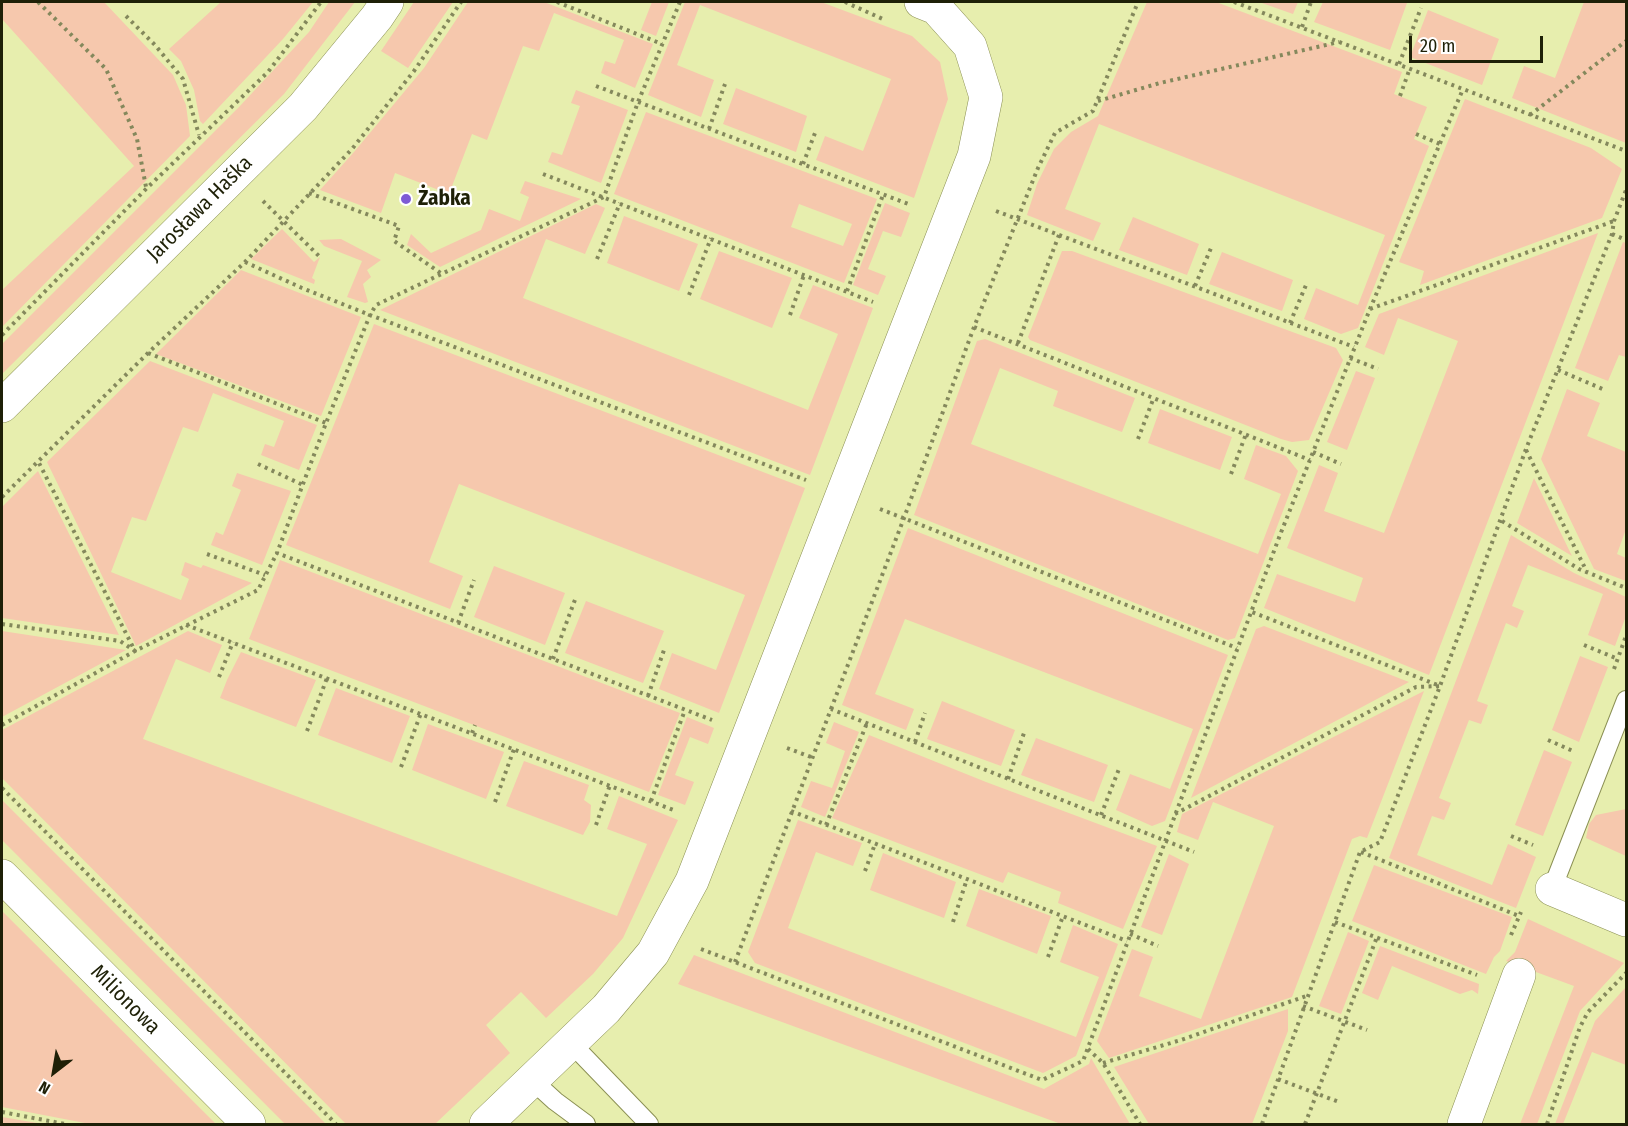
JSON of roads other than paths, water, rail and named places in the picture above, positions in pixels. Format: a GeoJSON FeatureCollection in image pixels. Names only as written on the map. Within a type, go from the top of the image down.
{"type":"FeatureCollection","features":[{"type":"Feature","properties":{"kind":"street","name":"Jarosława Haška"},"geometry":{"type":"LineString","coordinates":[[2,406],[303,107],[387,2]]}},
{"type":"Feature","properties":{"kind":"street"},"geometry":{"type":"LineString","coordinates":[[486,1125],[606,1009],[653,953],[692,881],[974,156],[986,97],[970,46],[936,8],[921,2]]}},
{"type":"Feature","properties":{"kind":"street","name":"Milionowa"},"geometry":{"type":"LineString","coordinates":[[2,876],[249,1125]]}},
{"type":"Feature","properties":{"kind":"street"},"geometry":{"type":"LineString","coordinates":[[1552,889],[1626,920]]}},
{"type":"Feature","properties":{"kind":"street"},"geometry":{"type":"LineString","coordinates":[[1464,1125],[1520,975]]}},
{"type":"Feature","properties":{"kind":"lane"},"geometry":{"type":"LineString","coordinates":[[1552,889],[1626,700]]}},
{"type":"Feature","properties":{"kind":"lane"},"geometry":{"type":"LineString","coordinates":[[571,1043],[649,1125]]}},
{"type":"Feature","properties":{"kind":"lane"},"geometry":{"type":"LineString","coordinates":[[532,1080],[586,1125]]}},
{"type":"Feature","properties":{"kind":"place","name":"Żabka"},"geometry":{"type":"Point","coordinates":[406,199]}}]}
